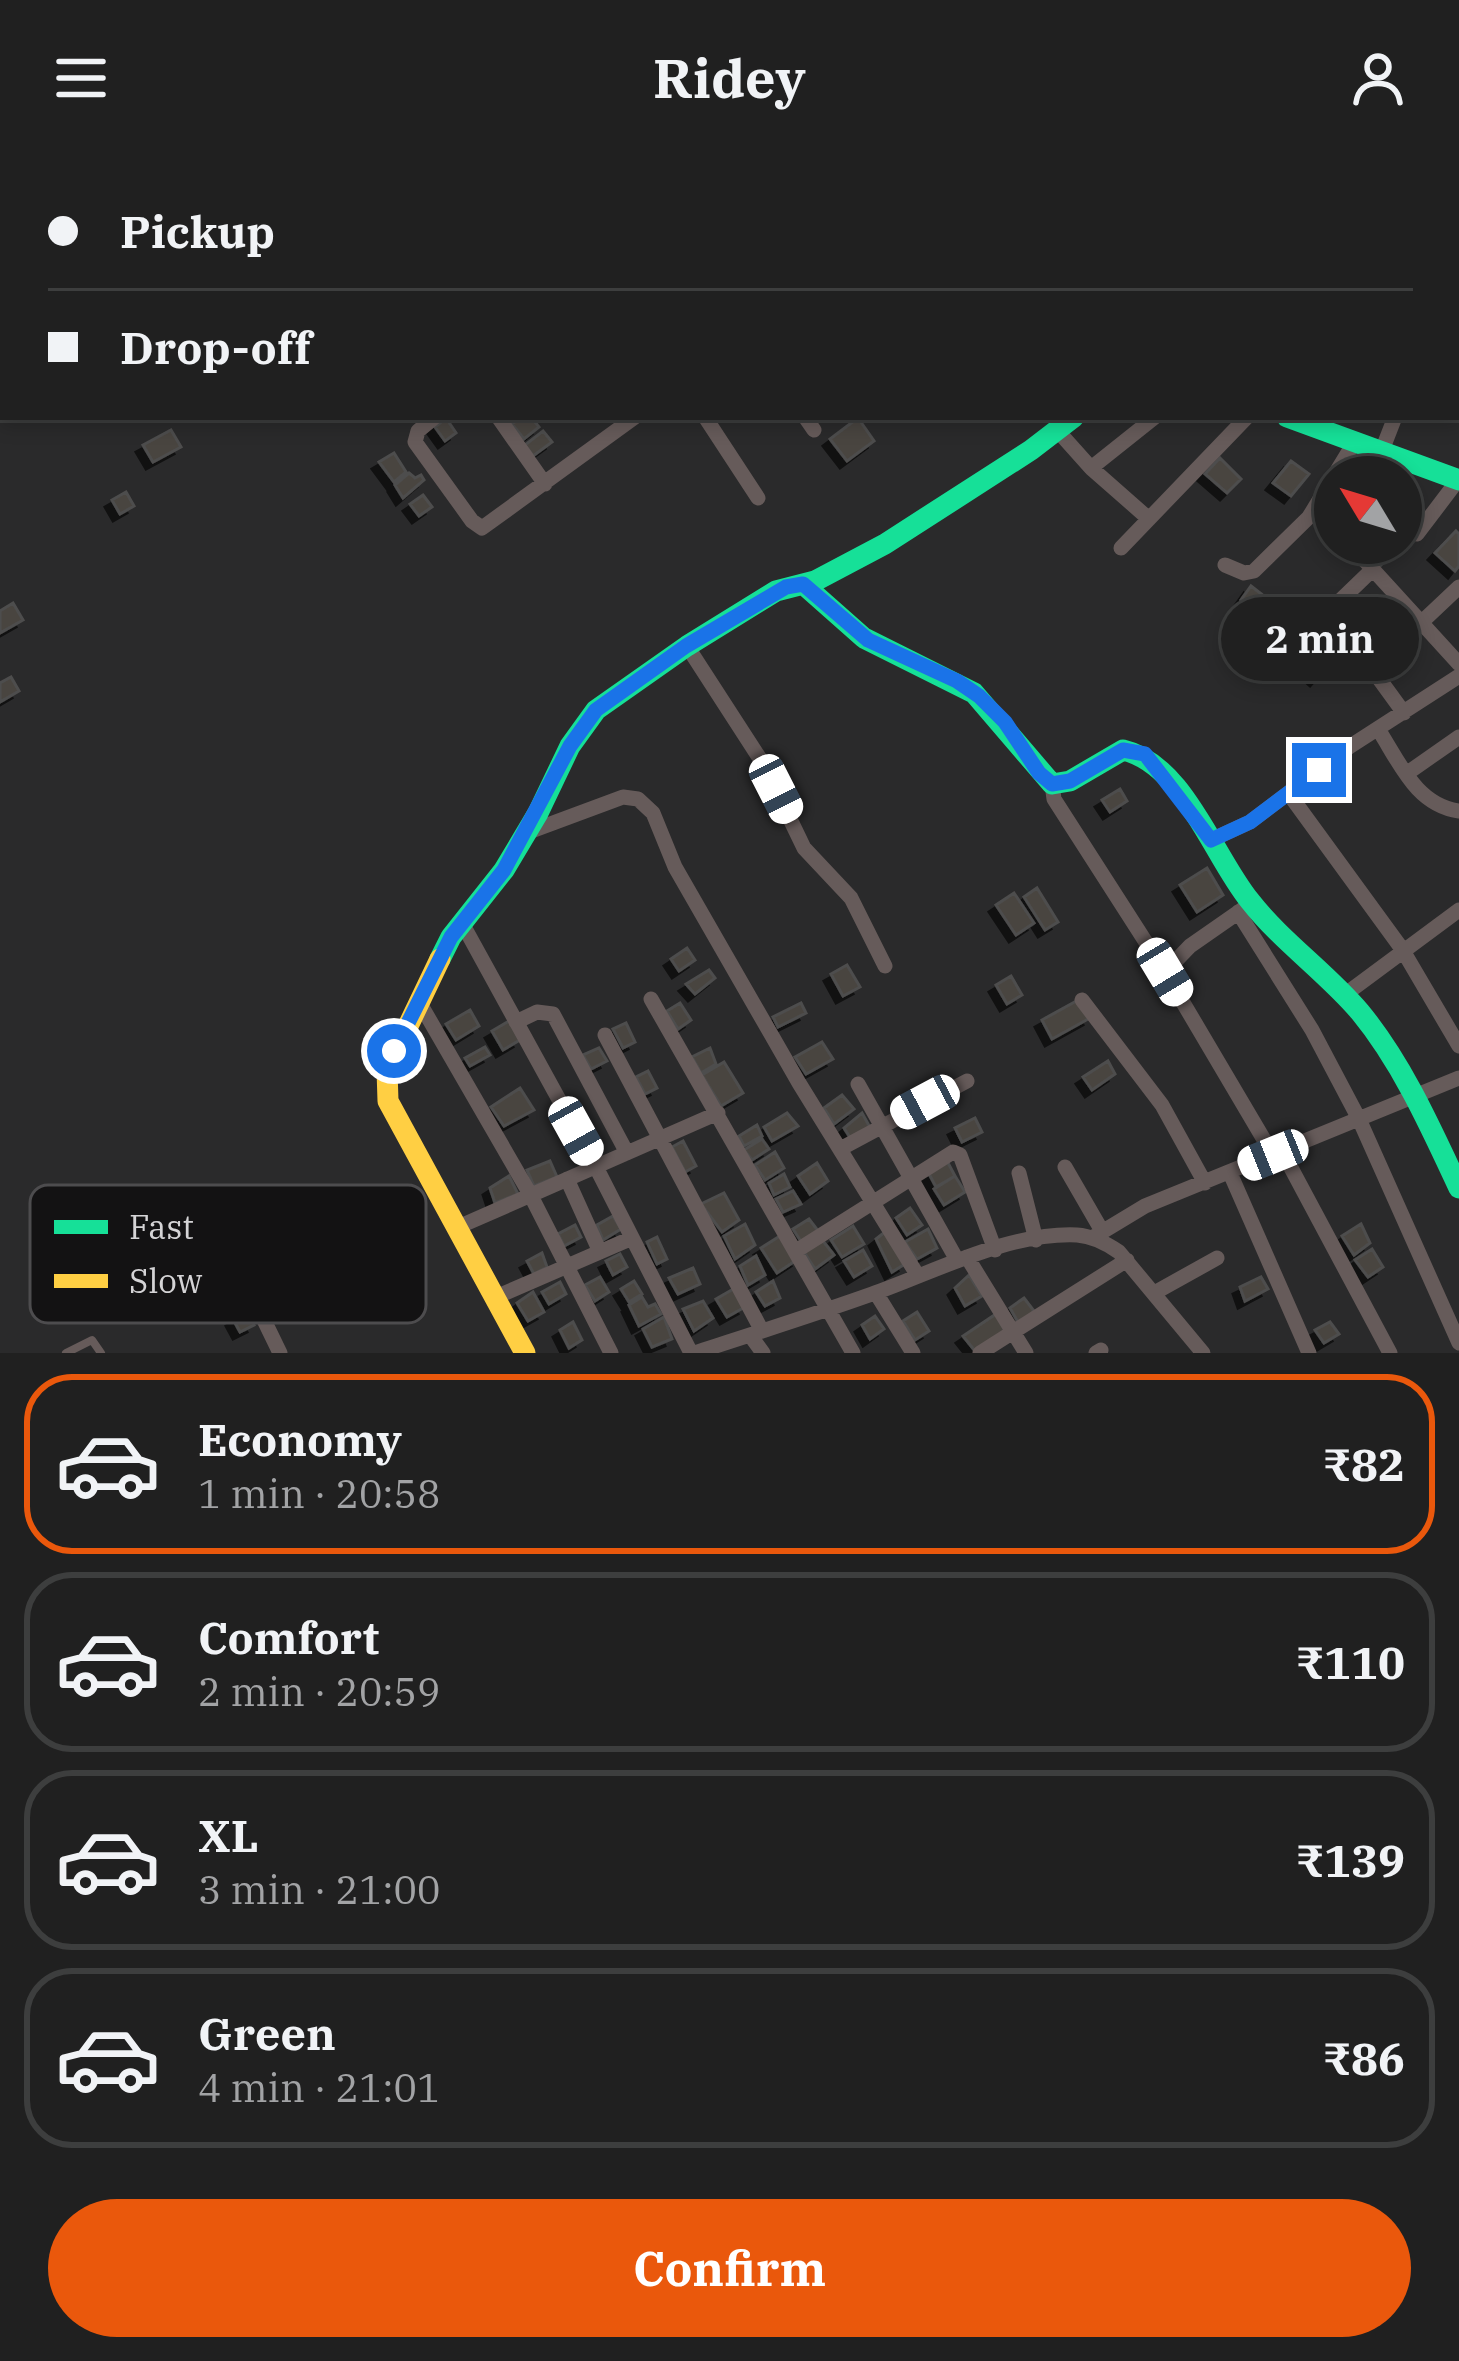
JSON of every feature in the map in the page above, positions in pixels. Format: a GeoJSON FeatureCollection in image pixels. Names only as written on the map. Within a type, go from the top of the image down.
{"type":"FeatureCollection","features":[{"type":"Feature","properties":{"kind":"street"},"geometry":{"type":"LineString","coordinates":[[431,420],[418,431],[415,442],[478,526],[487,527],[631,420]]}},
{"type":"Feature","properties":{"kind":"street"},"geometry":{"type":"LineString","coordinates":[[501,420],[544,484]]}},
{"type":"Feature","properties":{"kind":"street"},"geometry":{"type":"LineString","coordinates":[[603,420],[613,433]]}},
{"type":"Feature","properties":{"kind":"street"},"geometry":{"type":"LineString","coordinates":[[707,420],[758,498]]}},
{"type":"Feature","properties":{"kind":"street"},"geometry":{"type":"LineString","coordinates":[[1090,468],[1151,420]]}},
{"type":"Feature","properties":{"kind":"street"},"geometry":{"type":"LineString","coordinates":[[1121,548],[1244,420]]}},
{"type":"Feature","properties":{"kind":"street"},"geometry":{"type":"LineString","coordinates":[[1295,420],[1459,480],[1422,529]]}},
{"type":"Feature","properties":{"kind":"street"},"geometry":{"type":"LineString","coordinates":[[1381,453],[1394,420]]}},
{"type":"Feature","properties":{"kind":"street"},"geometry":{"type":"LineString","coordinates":[[525,1353],[392,1114],[387,1070],[418,1000],[462,923],[504,870],[570,746],[596,710],[686,646],[776,591],[803,584],[885,544],[1065,424],[1090,468],[1149,519]]}},
{"type":"Feature","properties":{"kind":"street"},"geometry":{"type":"LineString","coordinates":[[1226,565],[1244,573],[1254,571],[1309,517],[1354,443]]}},
{"type":"Feature","properties":{"kind":"street"},"geometry":{"type":"LineString","coordinates":[[1211,840],[1250,822],[1457,677],[1424,623],[1368,564]]}},
{"type":"Feature","properties":{"kind":"street"},"geometry":{"type":"LineString","coordinates":[[1319,621],[1373,569]]}},
{"type":"Feature","properties":{"kind":"street"},"geometry":{"type":"LineString","coordinates":[[803,584],[868,640],[957,681],[1005,722],[1039,773],[1052,784],[1054,800],[1277,1153],[1390,1353]]}},
{"type":"Feature","properties":{"kind":"street"},"geometry":{"type":"LineString","coordinates":[[1404,713],[1372,669],[1459,587]]}},
{"type":"Feature","properties":{"kind":"street"},"geometry":{"type":"LineString","coordinates":[[686,646],[764,765],[805,848],[851,898],[885,965]]}},
{"type":"Feature","properties":{"kind":"street"},"geometry":{"type":"LineString","coordinates":[[1378,729],[1431,804],[1459,811]]}},
{"type":"Feature","properties":{"kind":"street"},"geometry":{"type":"LineString","coordinates":[[1406,773],[1459,737]]}},
{"type":"Feature","properties":{"kind":"street"},"geometry":{"type":"LineString","coordinates":[[1052,784],[1070,781],[1114,753],[1138,750],[1151,760],[1211,840],[1359,1120],[1459,1343]]}},
{"type":"Feature","properties":{"kind":"street"},"geometry":{"type":"LineString","coordinates":[[1289,794],[1402,949],[1459,1046]]}},
{"type":"Feature","properties":{"kind":"street"},"geometry":{"type":"LineString","coordinates":[[526,833],[631,796],[653,813],[675,867],[918,1276]]}},
{"type":"Feature","properties":{"kind":"street"},"geometry":{"type":"LineString","coordinates":[[1165,972],[1190,946],[1245,908]]}},
{"type":"Feature","properties":{"kind":"street"},"geometry":{"type":"LineString","coordinates":[[1245,908],[1343,995],[1377,1036],[1415,1097],[1459,1188]]}},
{"type":"Feature","properties":{"kind":"street"},"geometry":{"type":"LineString","coordinates":[[1343,995],[1459,910]]}},
{"type":"Feature","properties":{"kind":"street"},"geometry":{"type":"LineString","coordinates":[[462,923],[692,1353],[876,1293],[962,1258],[1036,1240],[1097,1234],[1145,1206],[1459,1078]]}},
{"type":"Feature","properties":{"kind":"street"},"geometry":{"type":"LineString","coordinates":[[651,999],[853,1353]]}},
{"type":"Feature","properties":{"kind":"street"},"geometry":{"type":"LineString","coordinates":[[418,1000],[530,1194],[611,1353]]}},
{"type":"Feature","properties":{"kind":"street"},"geometry":{"type":"LineString","coordinates":[[1082,1000],[1162,1105],[1204,1183]]}},
{"type":"Feature","properties":{"kind":"street"},"geometry":{"type":"LineString","coordinates":[[516,1022],[542,1011],[553,1014],[627,1153]]}},
{"type":"Feature","properties":{"kind":"street"},"geometry":{"type":"LineString","coordinates":[[605,1036],[661,1138],[763,1353]]}},
{"type":"Feature","properties":{"kind":"street"},"geometry":{"type":"LineString","coordinates":[[840,1149],[967,1081]]}},
{"type":"Feature","properties":{"kind":"street"},"geometry":{"type":"LineString","coordinates":[[858,1084],[962,1258],[1026,1353]]}},
{"type":"Feature","properties":{"kind":"street"},"geometry":{"type":"LineString","coordinates":[[458,1227],[718,1113]]}},
{"type":"Feature","properties":{"kind":"street"},"geometry":{"type":"LineString","coordinates":[[796,1251],[957,1152],[995,1250]]}},
{"type":"Feature","properties":{"kind":"street"},"geometry":{"type":"LineString","coordinates":[[1065,1167],[1097,1234],[1156,1292],[1203,1353]]}},
{"type":"Feature","properties":{"kind":"street"},"geometry":{"type":"LineString","coordinates":[[1230,1172],[1310,1353]]}},
{"type":"Feature","properties":{"kind":"street"},"geometry":{"type":"LineString","coordinates":[[1019,1173],[1036,1240]]}},
{"type":"Feature","properties":{"kind":"street"},"geometry":{"type":"LineString","coordinates":[[567,1179],[600,1252]]}},
{"type":"Feature","properties":{"kind":"street"},"geometry":{"type":"LineString","coordinates":[[496,1297],[632,1238]]}},
{"type":"Feature","properties":{"kind":"street"},"geometry":{"type":"LineString","coordinates":[[1156,1292],[1217,1258]]}},
{"type":"Feature","properties":{"kind":"street"},"geometry":{"type":"LineString","coordinates":[[980,1353],[1127,1260]]}},
{"type":"Feature","properties":{"kind":"street"},"geometry":{"type":"LineString","coordinates":[[876,1293],[913,1353]]}},
{"type":"Feature","properties":{"kind":"street"},"geometry":{"type":"LineString","coordinates":[[265,1323],[280,1353]]}},
{"type":"Feature","properties":{"kind":"lane"},"geometry":{"type":"LineString","coordinates":[[66,1353],[92,1340],[101,1353]]}},
{"type":"Feature","properties":{"kind":"building"},"geometry":{"type":"Polygon","coordinates":[[[447,420],[456,433],[445,441],[435,427],[447,420]]]}},
{"type":"Feature","properties":{"kind":"building"},"geometry":{"type":"Polygon","coordinates":[[[533,420],[539,427],[524,439],[512,424],[533,420]]]}},
{"type":"Feature","properties":{"kind":"building"},"geometry":{"type":"Polygon","coordinates":[[[859,420],[874,441],[847,461],[830,439],[859,420]]]}},
{"type":"Feature","properties":{"kind":"building"},"geometry":{"type":"Polygon","coordinates":[[[171,430],[181,447],[153,462],[143,445],[171,430]]]}},
{"type":"Feature","properties":{"kind":"building"},"geometry":{"type":"Polygon","coordinates":[[[543,431],[552,442],[533,456],[525,445],[543,431]]]}},
{"type":"Feature","properties":{"kind":"building"},"geometry":{"type":"Polygon","coordinates":[[[394,453],[406,472],[394,482],[379,462],[394,453]]]}},
{"type":"Feature","properties":{"kind":"building"},"geometry":{"type":"Polygon","coordinates":[[[1220,458],[1241,479],[1227,493],[1205,474],[1220,458]]]}},
{"type":"Feature","properties":{"kind":"building"},"geometry":{"type":"Polygon","coordinates":[[[1291,461],[1309,474],[1291,496],[1273,483],[1291,461]]]}},
{"type":"Feature","properties":{"kind":"building"},"geometry":{"type":"Polygon","coordinates":[[[409,473],[424,480],[403,498],[395,485],[409,473]]]}},
{"type":"Feature","properties":{"kind":"building"},"geometry":{"type":"Polygon","coordinates":[[[126,492],[134,506],[120,514],[112,500],[126,492]]]}},
{"type":"Feature","properties":{"kind":"building"},"geometry":{"type":"Polygon","coordinates":[[[423,495],[432,507],[419,516],[410,504],[423,495]]]}},
{"type":"Feature","properties":{"kind":"building"},"geometry":{"type":"Polygon","coordinates":[[[1456,531],[1459,566],[1455,571],[1435,553],[1456,531]]]}},
{"type":"Feature","properties":{"kind":"building"},"geometry":{"type":"Polygon","coordinates":[[[1251,586],[1273,603],[1263,617],[1241,600],[1251,586]]]}},
{"type":"Feature","properties":{"kind":"building"},"geometry":{"type":"Polygon","coordinates":[[[13,603],[23,620],[0,633],[0,611],[13,603]]]}},
{"type":"Feature","properties":{"kind":"building"},"geometry":{"type":"Polygon","coordinates":[[[1318,649],[1332,662],[1317,679],[1302,666],[1318,649]]]}},
{"type":"Feature","properties":{"kind":"building"},"geometry":{"type":"Polygon","coordinates":[[[11,677],[19,691],[0,702],[0,683],[11,677]]]}},
{"type":"Feature","properties":{"kind":"building"},"geometry":{"type":"Polygon","coordinates":[[[1120,789],[1127,801],[1110,812],[1102,800],[1120,789]]]}},
{"type":"Feature","properties":{"kind":"building"},"geometry":{"type":"Polygon","coordinates":[[[1207,868],[1223,895],[1197,912],[1180,885],[1207,868]]]}},
{"type":"Feature","properties":{"kind":"building"},"geometry":{"type":"Polygon","coordinates":[[[1037,888],[1058,922],[1045,930],[1024,897],[1037,888]]]}},
{"type":"Feature","properties":{"kind":"building"},"geometry":{"type":"Polygon","coordinates":[[[1014,893],[1034,923],[1016,935],[996,905],[1014,893]]]}},
{"type":"Feature","properties":{"kind":"building"},"geometry":{"type":"Polygon","coordinates":[[[687,948],[695,960],[679,971],[671,959],[687,948]]]}},
{"type":"Feature","properties":{"kind":"building"},"geometry":{"type":"Polygon","coordinates":[[[847,965],[860,987],[843,996],[831,974],[847,965]]]}},
{"type":"Feature","properties":{"kind":"building"},"geometry":{"type":"Polygon","coordinates":[[[709,970],[715,978],[695,994],[686,984],[709,970]]]}},
{"type":"Feature","properties":{"kind":"building"},"geometry":{"type":"Polygon","coordinates":[[[1011,976],[1022,995],[1007,1004],[996,985],[1011,976]]]}},
{"type":"Feature","properties":{"kind":"building"},"geometry":{"type":"Polygon","coordinates":[[[1080,999],[1090,1018],[1052,1039],[1042,1020],[1080,999]]]}},
{"type":"Feature","properties":{"kind":"building"},"geometry":{"type":"Polygon","coordinates":[[[680,1003],[691,1020],[678,1029],[667,1011],[680,1003]]]}},
{"type":"Feature","properties":{"kind":"building"},"geometry":{"type":"Polygon","coordinates":[[[801,1003],[806,1013],[778,1027],[773,1017],[801,1003]]]}},
{"type":"Feature","properties":{"kind":"building"},"geometry":{"type":"Polygon","coordinates":[[[470,1010],[479,1026],[456,1040],[446,1024],[470,1010]]]}},
{"type":"Feature","properties":{"kind":"building"},"geometry":{"type":"Polygon","coordinates":[[[509,1021],[520,1040],[503,1050],[492,1031],[509,1021]]]}},
{"type":"Feature","properties":{"kind":"building"},"geometry":{"type":"Polygon","coordinates":[[[626,1023],[635,1042],[623,1048],[613,1029],[626,1023]]]}},
{"type":"Feature","properties":{"kind":"building"},"geometry":{"type":"Polygon","coordinates":[[[822,1042],[833,1059],[806,1074],[795,1057],[822,1042]]]}},
{"type":"Feature","properties":{"kind":"building"},"geometry":{"type":"Polygon","coordinates":[[[485,1047],[490,1055],[470,1066],[465,1058],[485,1047]]]}},
{"type":"Feature","properties":{"kind":"building"},"geometry":{"type":"Polygon","coordinates":[[[599,1048],[607,1061],[591,1069],[583,1055],[599,1048]]]}},
{"type":"Feature","properties":{"kind":"building"},"geometry":{"type":"Polygon","coordinates":[[[710,1048],[716,1064],[701,1073],[692,1057],[710,1048]]]}},
{"type":"Feature","properties":{"kind":"building"},"geometry":{"type":"Polygon","coordinates":[[[1108,1061],[1115,1074],[1092,1090],[1083,1077],[1108,1061]]]}},
{"type":"Feature","properties":{"kind":"building"},"geometry":{"type":"Polygon","coordinates":[[[724,1062],[743,1093],[721,1106],[702,1075],[724,1062]]]}},
{"type":"Feature","properties":{"kind":"building"},"geometry":{"type":"Polygon","coordinates":[[[648,1071],[657,1088],[645,1094],[636,1077],[648,1071]]]}},
{"type":"Feature","properties":{"kind":"building"},"geometry":{"type":"Polygon","coordinates":[[[520,1088],[534,1110],[504,1126],[491,1107],[520,1088]]]}},
{"type":"Feature","properties":{"kind":"building"},"geometry":{"type":"Polygon","coordinates":[[[842,1095],[854,1109],[834,1124],[824,1108],[842,1095]]]}},
{"type":"Feature","properties":{"kind":"building"},"geometry":{"type":"Polygon","coordinates":[[[787,1113],[798,1126],[772,1141],[764,1127],[787,1113]]]}},
{"type":"Feature","properties":{"kind":"building"},"geometry":{"type":"Polygon","coordinates":[[[862,1113],[872,1131],[851,1139],[844,1128],[862,1113]]]}},
{"type":"Feature","properties":{"kind":"building"},"geometry":{"type":"Polygon","coordinates":[[[975,1118],[982,1132],[962,1142],[955,1128],[975,1118]]]}},
{"type":"Feature","properties":{"kind":"building"},"geometry":{"type":"Polygon","coordinates":[[[757,1125],[762,1136],[744,1146],[739,1136],[757,1125]]]}},
{"type":"Feature","properties":{"kind":"building"},"geometry":{"type":"Polygon","coordinates":[[[762,1139],[769,1149],[752,1160],[744,1150],[762,1139]]]}},
{"type":"Feature","properties":{"kind":"building"},"geometry":{"type":"Polygon","coordinates":[[[683,1141],[696,1166],[685,1172],[672,1147],[683,1141]]]}},
{"type":"Feature","properties":{"kind":"building"},"geometry":{"type":"Polygon","coordinates":[[[775,1152],[784,1168],[765,1180],[755,1165],[775,1152]]]}},
{"type":"Feature","properties":{"kind":"building"},"geometry":{"type":"Polygon","coordinates":[[[550,1161],[557,1177],[534,1186],[527,1170],[550,1161]]]}},
{"type":"Feature","properties":{"kind":"building"},"geometry":{"type":"Polygon","coordinates":[[[947,1161],[955,1176],[936,1187],[928,1172],[947,1161]]]}},
{"type":"Feature","properties":{"kind":"building"},"geometry":{"type":"Polygon","coordinates":[[[817,1163],[828,1181],[810,1194],[798,1176],[817,1163]]]}},
{"type":"Feature","properties":{"kind":"building"},"geometry":{"type":"Polygon","coordinates":[[[784,1174],[790,1187],[774,1195],[769,1183],[784,1174]]]}},
{"type":"Feature","properties":{"kind":"building"},"geometry":{"type":"Polygon","coordinates":[[[509,1176],[518,1194],[495,1203],[490,1188],[509,1176]]]}},
{"type":"Feature","properties":{"kind":"building"},"geometry":{"type":"Polygon","coordinates":[[[955,1176],[965,1192],[944,1205],[934,1189],[955,1176]]]}},
{"type":"Feature","properties":{"kind":"building"},"geometry":{"type":"Polygon","coordinates":[[[793,1191],[801,1204],[783,1212],[776,1199],[793,1191]]]}},
{"type":"Feature","properties":{"kind":"building"},"geometry":{"type":"Polygon","coordinates":[[[724,1193],[739,1220],[722,1232],[701,1204],[724,1193]]]}},
{"type":"Feature","properties":{"kind":"building"},"geometry":{"type":"Polygon","coordinates":[[[910,1208],[922,1225],[907,1235],[896,1218],[910,1208]]]}},
{"type":"Feature","properties":{"kind":"building"},"geometry":{"type":"Polygon","coordinates":[[[613,1216],[621,1229],[603,1240],[597,1225],[613,1216]]]}},
{"type":"Feature","properties":{"kind":"building"},"geometry":{"type":"Polygon","coordinates":[[[809,1219],[819,1232],[802,1243],[793,1229],[809,1219]]]}},
{"type":"Feature","properties":{"kind":"building"},"geometry":{"type":"Polygon","coordinates":[[[745,1224],[755,1245],[735,1259],[724,1236],[745,1224]]]}},
{"type":"Feature","properties":{"kind":"building"},"geometry":{"type":"Polygon","coordinates":[[[1361,1224],[1370,1243],[1354,1255],[1342,1236],[1361,1224]]]}},
{"type":"Feature","properties":{"kind":"building"},"geometry":{"type":"Polygon","coordinates":[[[575,1225],[581,1237],[564,1246],[558,1234],[575,1225]]]}},
{"type":"Feature","properties":{"kind":"building"},"geometry":{"type":"Polygon","coordinates":[[[853,1226],[864,1244],[842,1257],[831,1240],[853,1226]]]}},
{"type":"Feature","properties":{"kind":"building"},"geometry":{"type":"Polygon","coordinates":[[[928,1229],[937,1248],[917,1259],[905,1242],[928,1229]]]}},
{"type":"Feature","properties":{"kind":"building"},"geometry":{"type":"Polygon","coordinates":[[[885,1232],[905,1264],[892,1272],[876,1239],[885,1232]]]}},
{"type":"Feature","properties":{"kind":"building"},"geometry":{"type":"Polygon","coordinates":[[[783,1234],[798,1259],[777,1273],[761,1248],[783,1234]]]}},
{"type":"Feature","properties":{"kind":"building"},"geometry":{"type":"Polygon","coordinates":[[[657,1237],[667,1259],[657,1264],[647,1242],[657,1237]]]}},
{"type":"Feature","properties":{"kind":"building"},"geometry":{"type":"Polygon","coordinates":[[[823,1241],[834,1255],[815,1269],[804,1252],[823,1241]]]}},
{"type":"Feature","properties":{"kind":"building"},"geometry":{"type":"Polygon","coordinates":[[[1372,1249],[1383,1267],[1368,1277],[1355,1260],[1372,1249]]]}},
{"type":"Feature","properties":{"kind":"building"},"geometry":{"type":"Polygon","coordinates":[[[863,1250],[872,1266],[854,1277],[844,1261],[863,1250]]]}},
{"type":"Feature","properties":{"kind":"building"},"geometry":{"type":"Polygon","coordinates":[[[542,1253],[547,1267],[534,1274],[527,1261],[542,1253]]]}},
{"type":"Feature","properties":{"kind":"building"},"geometry":{"type":"Polygon","coordinates":[[[620,1254],[627,1267],[613,1275],[606,1261],[620,1254]]]}},
{"type":"Feature","properties":{"kind":"building"},"geometry":{"type":"Polygon","coordinates":[[[756,1256],[765,1275],[748,1285],[740,1266],[756,1256]]]}},
{"type":"Feature","properties":{"kind":"building"},"geometry":{"type":"Polygon","coordinates":[[[693,1268],[700,1284],[678,1294],[669,1278],[693,1268]]]}},
{"type":"Feature","properties":{"kind":"building"},"geometry":{"type":"Polygon","coordinates":[[[969,1275],[982,1296],[965,1306],[955,1288],[969,1275]]]}},
{"type":"Feature","properties":{"kind":"building"},"geometry":{"type":"Polygon","coordinates":[[[600,1277],[609,1292],[595,1301],[585,1285],[600,1277]]]}},
{"type":"Feature","properties":{"kind":"building"},"geometry":{"type":"Polygon","coordinates":[[[1261,1277],[1268,1289],[1245,1301],[1240,1287],[1261,1277]]]}},
{"type":"Feature","properties":{"kind":"building"},"geometry":{"type":"Polygon","coordinates":[[[634,1281],[642,1294],[629,1302],[621,1289],[634,1281]]]}},
{"type":"Feature","properties":{"kind":"building"},"geometry":{"type":"Polygon","coordinates":[[[773,1281],[780,1298],[765,1306],[756,1292],[773,1281]]]}},
{"type":"Feature","properties":{"kind":"building"},"geometry":{"type":"Polygon","coordinates":[[[560,1282],[566,1294],[549,1304],[542,1292],[560,1282]]]}},
{"type":"Feature","properties":{"kind":"building"},"geometry":{"type":"Polygon","coordinates":[[[735,1288],[745,1307],[727,1317],[716,1299],[735,1288]]]}},
{"type":"Feature","properties":{"kind":"building"},"geometry":{"type":"Polygon","coordinates":[[[533,1292],[544,1312],[528,1321],[517,1303],[533,1292]]]}},
{"type":"Feature","properties":{"kind":"building"},"geometry":{"type":"Polygon","coordinates":[[[642,1297],[661,1314],[639,1326],[629,1305],[642,1297]]]}},
{"type":"Feature","properties":{"kind":"building"},"geometry":{"type":"Polygon","coordinates":[[[1024,1298],[1034,1311],[1019,1324],[1010,1308],[1024,1298]]]}},
{"type":"Feature","properties":{"kind":"building"},"geometry":{"type":"Polygon","coordinates":[[[703,1301],[713,1318],[694,1331],[683,1309],[703,1301]]]}},
{"type":"Feature","properties":{"kind":"building"},"geometry":{"type":"Polygon","coordinates":[[[917,1312],[929,1331],[915,1340],[903,1321],[917,1312]]]}},
{"type":"Feature","properties":{"kind":"building"},"geometry":{"type":"Polygon","coordinates":[[[996,1314],[1006,1333],[975,1351],[963,1336],[996,1314]]]}},
{"type":"Feature","properties":{"kind":"building"},"geometry":{"type":"Polygon","coordinates":[[[875,1316],[884,1329],[870,1339],[862,1325],[875,1316]]]}},
{"type":"Feature","properties":{"kind":"building"},"geometry":{"type":"Polygon","coordinates":[[[664,1317],[672,1339],[652,1347],[643,1329],[664,1317]]]}},
{"type":"Feature","properties":{"kind":"building"},"geometry":{"type":"Polygon","coordinates":[[[573,1322],[582,1340],[569,1348],[560,1330],[573,1322]]]}},
{"type":"Feature","properties":{"kind":"building"},"geometry":{"type":"Polygon","coordinates":[[[1330,1322],[1339,1334],[1324,1343],[1315,1330],[1330,1322]]]}},
{"type":"Feature","properties":{"kind":"building"},"geometry":{"type":"Polygon","coordinates":[[[235,1323],[253,1323],[254,1325],[240,1332],[235,1323]]]}},
{"type":"Feature","properties":{"kind":"traffic: fast"},"geometry":{"type":"LineString","coordinates":[[440,959],[451,937],[504,870],[570,746],[596,710],[776,591],[815,581],[885,544],[1070,420]]}},
{"type":"Feature","properties":{"kind":"traffic: fast"},"geometry":{"type":"LineString","coordinates":[[1295,420],[1459,480]]}},
{"type":"Feature","properties":{"kind":"traffic: fast"},"geometry":{"type":"LineString","coordinates":[[803,584],[864,638],[974,693],[1052,784],[1070,781],[1123,750],[1163,773],[1250,901],[1347,997],[1375,1032],[1415,1097],[1459,1188]]}},
{"type":"Feature","properties":{"kind":"traffic: slow"},"geometry":{"type":"LineString","coordinates":[[440,959],[387,1070],[388,1101],[525,1353]]}},
{"type":"Feature","properties":{"kind":"route"},"geometry":{"type":"LineString","coordinates":[[394,1051],[451,937],[504,870],[570,746],[596,710],[686,646],[786,587],[803,584],[875,645],[957,681],[979,696],[1052,784],[1070,781],[1123,750],[1145,754],[1211,840],[1241,828],[1319,770]]}}]}
